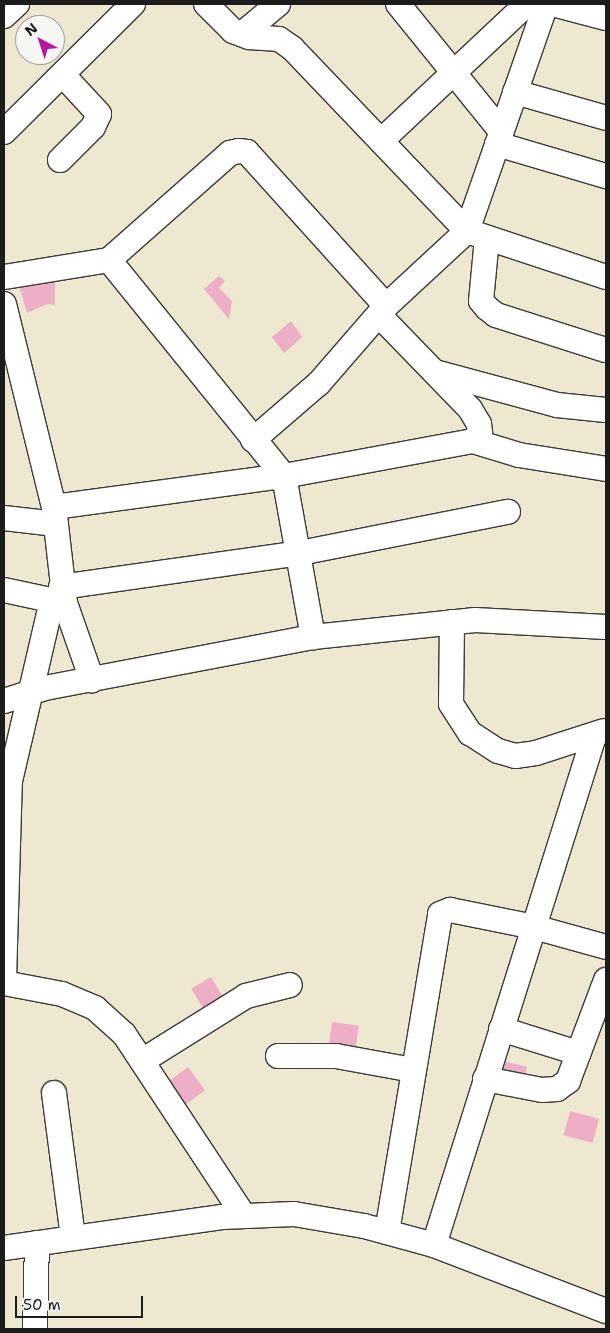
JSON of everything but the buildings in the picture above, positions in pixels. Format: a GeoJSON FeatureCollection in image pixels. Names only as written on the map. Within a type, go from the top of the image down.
{"type":"FeatureCollection","features":[{"type":"Feature","properties":{"kind":"street"},"geometry":{"type":"LineString","coordinates":[[4,16],[17,4]]}},
{"type":"Feature","properties":{"kind":"street"},"geometry":{"type":"LineString","coordinates":[[4,132],[133,4]]}},
{"type":"Feature","properties":{"kind":"street"},"geometry":{"type":"LineString","coordinates":[[206,4],[232,31],[279,39],[292,48],[381,141],[477,235],[606,277]]}},
{"type":"Feature","properties":{"kind":"street"},"geometry":{"type":"LineString","coordinates":[[242,34],[278,4]]}},
{"type":"Feature","properties":{"kind":"street"},"geometry":{"type":"LineString","coordinates":[[398,4],[454,72],[499,138],[606,176]]}},
{"type":"Feature","properties":{"kind":"street"},"geometry":{"type":"LineString","coordinates":[[381,141],[527,4]]}},
{"type":"Feature","properties":{"kind":"street"},"geometry":{"type":"LineString","coordinates":[[546,4],[499,138],[477,235],[481,301],[496,315],[606,350]]}},
{"type":"Feature","properties":{"kind":"street"},"geometry":{"type":"LineString","coordinates":[[552,4],[606,18]]}},
{"type":"Feature","properties":{"kind":"street"},"geometry":{"type":"LineString","coordinates":[[60,160],[93,128],[99,114],[62,74]]}},
{"type":"Feature","properties":{"kind":"street"},"geometry":{"type":"LineString","coordinates":[[515,92],[606,118]]}},
{"type":"Feature","properties":{"kind":"street"},"geometry":{"type":"LineString","coordinates":[[4,277],[109,260],[230,153],[239,150],[247,152],[433,372],[470,410],[479,424],[480,433],[473,441]]}},
{"type":"Feature","properties":{"kind":"street"},"geometry":{"type":"LineString","coordinates":[[253,440],[319,383],[382,311],[477,235]]}},
{"type":"Feature","properties":{"kind":"street"},"geometry":{"type":"LineString","coordinates":[[109,260],[284,476],[300,553],[313,637]]}},
{"type":"Feature","properties":{"kind":"street"},"geometry":{"type":"LineString","coordinates":[[4,304],[55,516],[59,596],[92,680]]}},
{"type":"Feature","properties":{"kind":"street"},"geometry":{"type":"LineString","coordinates":[[4,384],[20,366]]}},
{"type":"Feature","properties":{"kind":"street"},"geometry":{"type":"LineString","coordinates":[[433,372],[557,405],[606,410]]}},
{"type":"Feature","properties":{"kind":"street"},"geometry":{"type":"LineString","coordinates":[[4,518],[55,516],[473,441],[519,455],[606,469]]}},
{"type":"Feature","properties":{"kind":"street"},"geometry":{"type":"LineString","coordinates":[[4,590],[59,596],[300,553],[508,512]]}},
{"type":"Feature","properties":{"kind":"street"},"geometry":{"type":"LineString","coordinates":[[4,979],[7,781],[30,692],[59,596]]}},
{"type":"Feature","properties":{"kind":"street"},"geometry":{"type":"LineString","coordinates":[[4,701],[30,692],[313,637],[475,620],[606,627]]}},
{"type":"Feature","properties":{"kind":"street"},"geometry":{"type":"LineString","coordinates":[[452,622],[451,704],[470,733],[498,751],[515,756],[536,753],[600,732]]}},
{"type":"Feature","properties":{"kind":"street"},"geometry":{"type":"LineString","coordinates":[[434,1245],[534,927],[600,732]]}},
{"type":"Feature","properties":{"kind":"street"},"geometry":{"type":"LineString","coordinates":[[387,1232],[440,914],[450,910],[534,927],[606,947]]}},
{"type":"Feature","properties":{"kind":"street"},"geometry":{"type":"LineString","coordinates":[[485,1079],[542,1090],[557,1089],[568,1081],[606,980]]}},
{"type":"Feature","properties":{"kind":"street"},"geometry":{"type":"LineString","coordinates":[[4,983],[62,994],[95,1008],[124,1034],[244,1216]]}},
{"type":"Feature","properties":{"kind":"street"},"geometry":{"type":"LineString","coordinates":[[142,1062],[246,996],[290,985]]}},
{"type":"Feature","properties":{"kind":"street"},"geometry":{"type":"LineString","coordinates":[[501,1029],[578,1053]]}},
{"type":"Feature","properties":{"kind":"street"},"geometry":{"type":"LineString","coordinates":[[278,1056],[336,1056],[413,1070]]}},
{"type":"Feature","properties":{"kind":"street"},"geometry":{"type":"LineString","coordinates":[[54,1093],[73,1238]]}},
{"type":"Feature","properties":{"kind":"street"},"geometry":{"type":"LineString","coordinates":[[4,1248],[244,1216],[294,1214],[387,1232],[434,1245],[606,1311]]}},
{"type":"Feature","properties":{"kind":"street"},"geometry":{"type":"LineString","coordinates":[[35,1329],[37,1243]]}}]}
